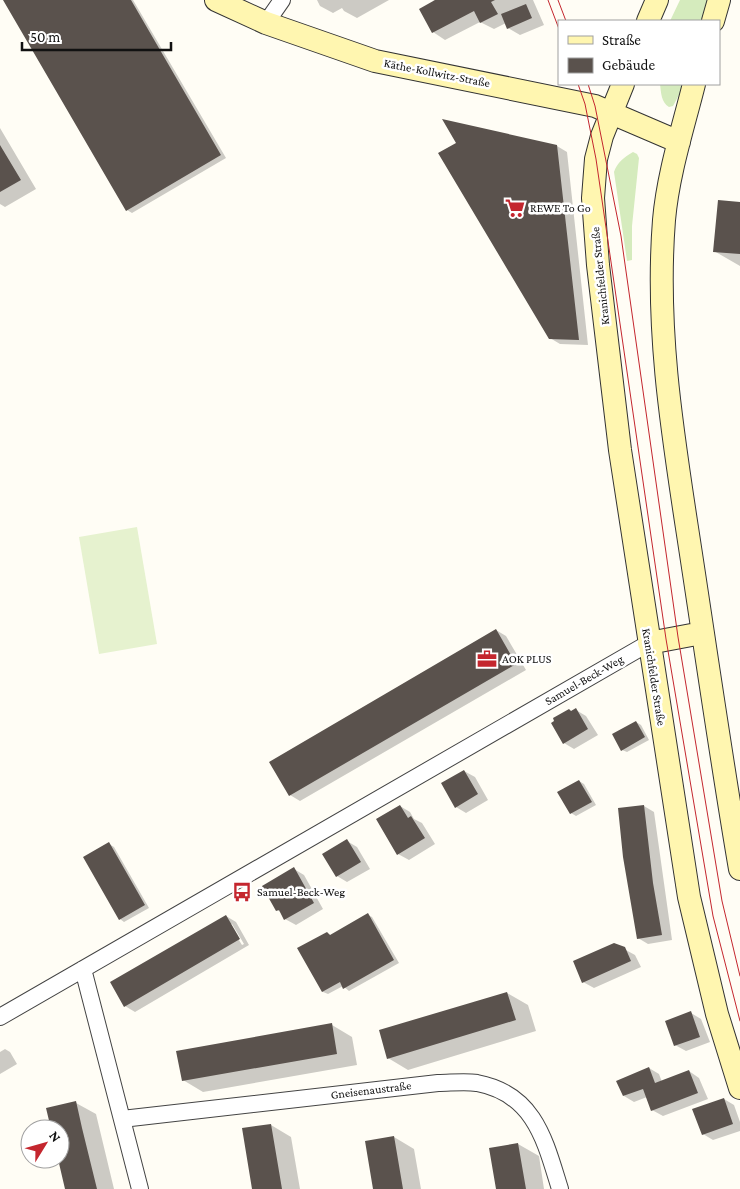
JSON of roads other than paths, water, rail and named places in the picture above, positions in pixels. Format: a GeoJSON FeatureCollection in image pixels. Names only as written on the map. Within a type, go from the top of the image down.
{"type":"FeatureCollection","features":[{"type":"Feature","properties":{"kind":"main road","name":"Käthe-Kollwitz-Straße"},"geometry":{"type":"LineString","coordinates":[[216,0],[266,23],[375,61],[595,106],[610,112]]}},
{"type":"Feature","properties":{"kind":"main road"},"geometry":{"type":"LineString","coordinates":[[648,20],[657,0]]}},
{"type":"Feature","properties":{"kind":"main road"},"geometry":{"type":"LineString","coordinates":[[713,20],[719,0]]}},
{"type":"Feature","properties":{"kind":"main road","name":"Kranichfelder Straße"},"geometry":{"type":"LineString","coordinates":[[622,85],[602,136],[596,159],[593,183],[593,217],[620,450],[689,897],[717,1014],[740,1088]]}},
{"type":"Feature","properties":{"kind":"main road"},"geometry":{"type":"LineString","coordinates":[[694,85],[679,142],[665,218],[662,256],[662,326],[670,408],[702,633],[740,869]]}},
{"type":"Feature","properties":{"kind":"main road"},"geometry":{"type":"LineString","coordinates":[[610,112],[679,142]]}},
{"type":"Feature","properties":{"kind":"main road","name":"Samuel-Beck-Weg"},"geometry":{"type":"LineString","coordinates":[[649,643],[702,633]]}},
{"type":"Feature","properties":{"kind":"street"},"geometry":{"type":"LineString","coordinates":[[266,23],[282,0]]}},
{"type":"Feature","properties":{"kind":"street","name":"Samuel-Beck-Weg"},"geometry":{"type":"LineString","coordinates":[[0,1017],[649,643]]}},
{"type":"Feature","properties":{"kind":"street"},"geometry":{"type":"LineString","coordinates":[[83,969],[140,1189]]}},
{"type":"Feature","properties":{"kind":"street","name":"Gneisenaustraße"},"geometry":{"type":"LineString","coordinates":[[122,1119],[438,1083],[476,1083],[502,1090],[516,1100],[533,1117],[544,1137],[560,1189]]}},
{"type":"Feature","properties":{"kind":"tram line"},"geometry":{"type":"LineString","coordinates":[[548,0],[558,26]]}},
{"type":"Feature","properties":{"kind":"tram line"},"geometry":{"type":"LineString","coordinates":[[558,0],[566,20]]}},
{"type":"Feature","properties":{"kind":"tram line"},"geometry":{"type":"LineString","coordinates":[[578,85],[585,104],[596,159],[666,639],[713,916],[740,1021]]}},
{"type":"Feature","properties":{"kind":"tram line"},"geometry":{"type":"LineString","coordinates":[[588,85],[595,106],[621,236],[678,637],[722,901],[740,976]]}},
{"type":"Feature","properties":{"kind":"place","name":"REWE To Go"},"geometry":{"type":"Point","coordinates":[515,208]}},
{"type":"Feature","properties":{"kind":"place","name":"AOK PLUS"},"geometry":{"type":"Point","coordinates":[487,659]}},
{"type":"Feature","properties":{"kind":"place","name":"Samuel-Beck-Weg"},"geometry":{"type":"Point","coordinates":[242,892]}}]}
